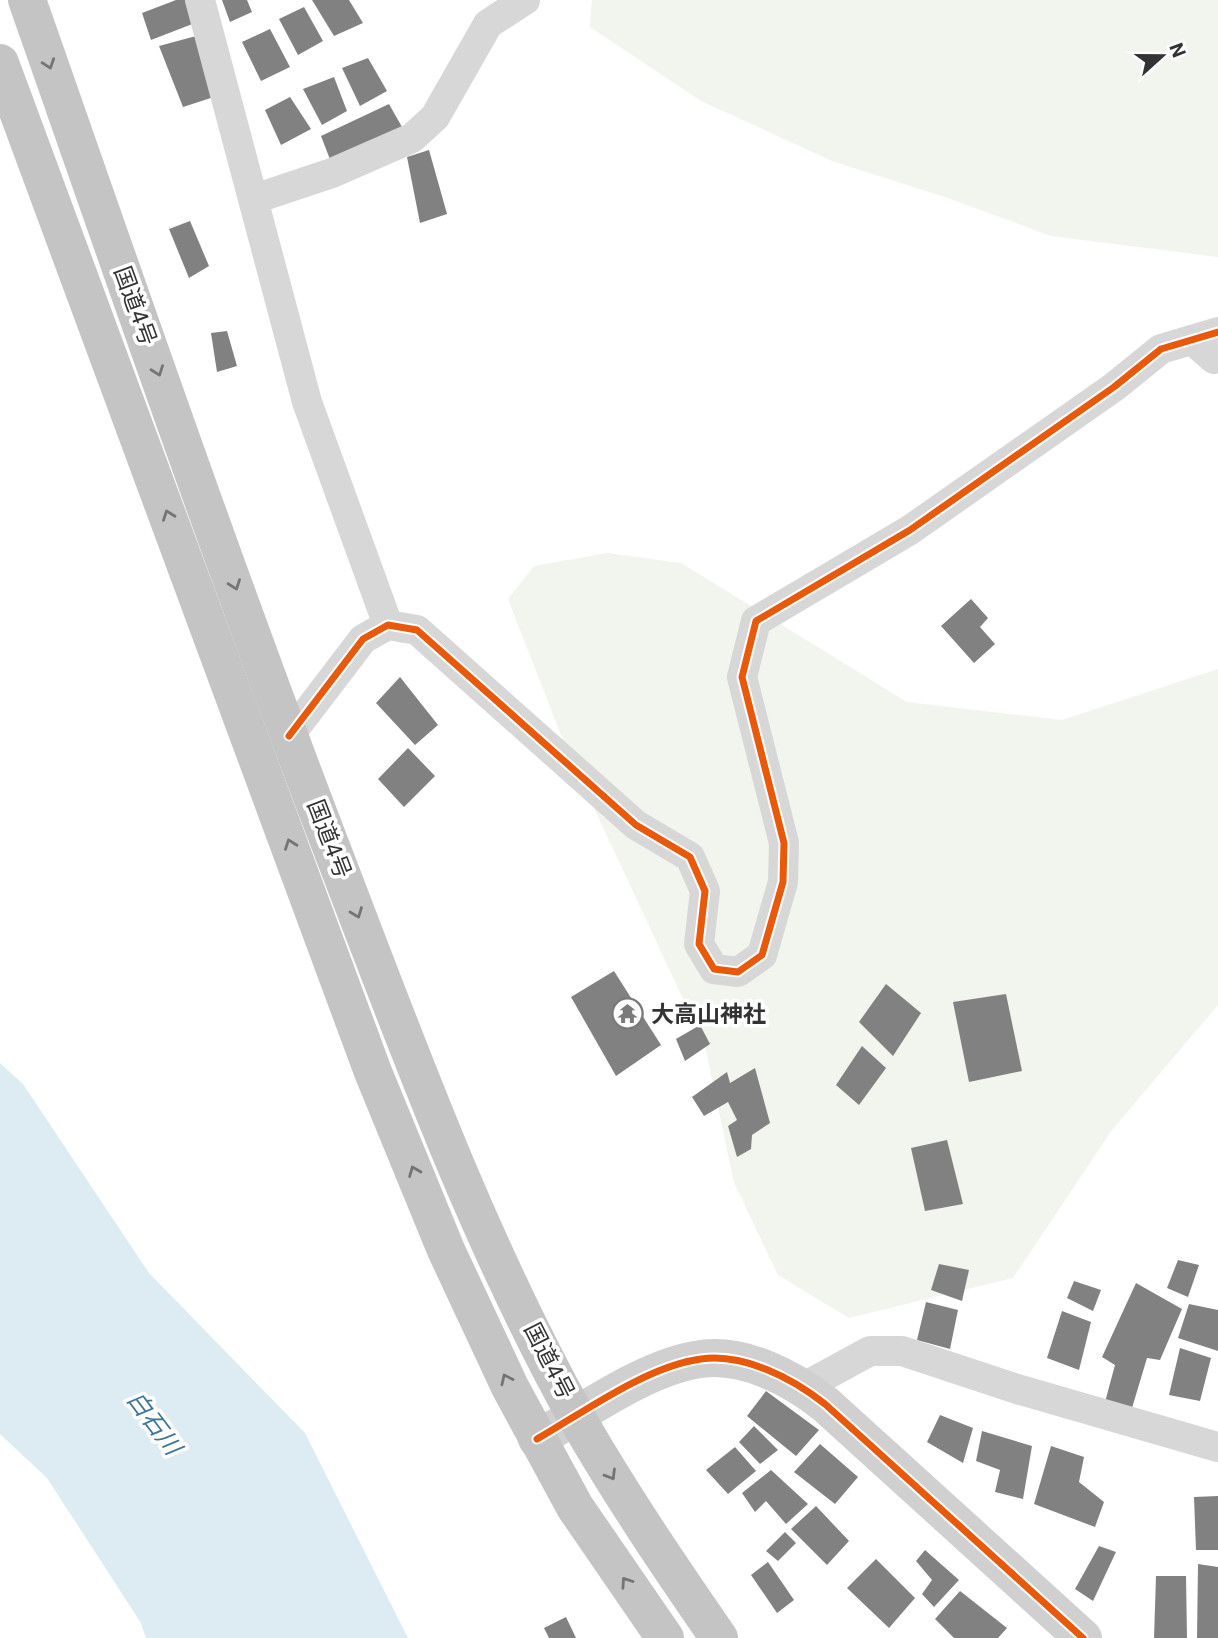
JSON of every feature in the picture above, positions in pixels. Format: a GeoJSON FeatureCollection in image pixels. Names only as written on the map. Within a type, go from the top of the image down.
{"type":"FeatureCollection","features":[{"type":"Feature","properties":{"kind":"highway","name":"国道4号"},"geometry":{"type":"LineString","coordinates":[[27,0],[289,736],[437,1124],[495,1252],[576,1416],[651,1540],[719,1638]]}},
{"type":"Feature","properties":{"kind":"highway","name":"国道4号"},"geometry":{"type":"LineString","coordinates":[[0,63],[373,1072],[446,1250],[537,1439],[575,1507],[665,1638]]}},
{"type":"Feature","properties":{"kind":"street"},"geometry":{"type":"LineString","coordinates":[[200,0],[307,402],[388,625]]}},
{"type":"Feature","properties":{"kind":"street"},"geometry":{"type":"LineString","coordinates":[[254,199],[332,173],[412,138],[435,117],[488,24],[525,0]]}},
{"type":"Feature","properties":{"kind":"street"},"geometry":{"type":"LineString","coordinates":[[289,736],[363,639],[388,625],[417,630],[636,825],[690,857],[705,891],[699,944],[714,969],[738,972],[762,955],[783,882],[784,843],[742,677],[756,621],[910,530],[1114,387],[1161,349],[1205,336],[1214,359],[1218,358]]}},
{"type":"Feature","properties":{"kind":"street"},"geometry":{"type":"LineString","coordinates":[[804,1387],[870,1351],[902,1351],[1017,1389],[1218,1447]]}},
{"type":"Feature","properties":{"kind":"street"},"geometry":{"type":"LineString","coordinates":[[537,1439],[650,1374],[702,1359],[750,1363],[804,1387],[1083,1638]]}},
{"type":"Feature","properties":{"kind":"shaded area"},"geometry":{"type":"Polygon","coordinates":[[[592,0],[1218,0],[1218,257],[1051,236],[945,197],[832,161],[701,101],[590,27],[592,0]]]}},
{"type":"Feature","properties":{"kind":"shaded area"},"geometry":{"type":"Polygon","coordinates":[[[607,553],[681,563],[907,702],[1062,720],[1218,669],[1218,1005],[1112,1130],[1013,1278],[849,1318],[778,1275],[734,1183],[705,1046],[566,748],[508,599],[534,566],[607,553]]]}},
{"type":"Feature","properties":{"kind":"water","name":"白石川"},"geometry":{"type":"Polygon","coordinates":[[[0,1063],[23,1084],[149,1273],[305,1433],[408,1638],[146,1638],[141,1623],[47,1478],[0,1434],[0,1063]]]}},
{"type":"Feature","properties":{"kind":"building"},"geometry":{"type":"Polygon","coordinates":[[[176,0],[186,0],[195,23],[151,40],[142,13],[176,0]]]}},
{"type":"Feature","properties":{"kind":"building"},"geometry":{"type":"Polygon","coordinates":[[[222,0],[247,0],[252,12],[230,22],[222,0]]]}},
{"type":"Feature","properties":{"kind":"building"},"geometry":{"type":"Polygon","coordinates":[[[312,0],[349,0],[363,23],[334,36],[312,0]]]}},
{"type":"Feature","properties":{"kind":"building"},"geometry":{"type":"Polygon","coordinates":[[[304,7],[323,41],[298,55],[279,19],[304,7]]]}},
{"type":"Feature","properties":{"kind":"building"},"geometry":{"type":"Polygon","coordinates":[[[270,29],[290,67],[261,81],[242,42],[270,29]]]}},
{"type":"Feature","properties":{"kind":"building"},"geometry":{"type":"Polygon","coordinates":[[[196,36],[217,96],[183,107],[159,46],[196,36]]]}},
{"type":"Feature","properties":{"kind":"building"},"geometry":{"type":"Polygon","coordinates":[[[368,58],[387,91],[360,106],[342,68],[368,58]]]}},
{"type":"Feature","properties":{"kind":"building"},"geometry":{"type":"Polygon","coordinates":[[[334,77],[347,111],[322,125],[303,89],[334,77]]]}},
{"type":"Feature","properties":{"kind":"building"},"geometry":{"type":"Polygon","coordinates":[[[290,97],[311,129],[281,145],[265,110],[290,97]]]}},
{"type":"Feature","properties":{"kind":"building"},"geometry":{"type":"Polygon","coordinates":[[[389,104],[402,127],[331,162],[321,136],[389,104]]]}},
{"type":"Feature","properties":{"kind":"building"},"geometry":{"type":"Polygon","coordinates":[[[429,150],[447,214],[420,223],[407,157],[429,150]]]}},
{"type":"Feature","properties":{"kind":"building"},"geometry":{"type":"Polygon","coordinates":[[[190,221],[209,266],[189,278],[169,229],[190,221]]]}},
{"type":"Feature","properties":{"kind":"building"},"geometry":{"type":"Polygon","coordinates":[[[227,331],[237,366],[217,372],[211,333],[227,331]]]}},
{"type":"Feature","properties":{"kind":"building"},"geometry":{"type":"Polygon","coordinates":[[[971,599],[988,618],[980,627],[995,644],[974,663],[941,626],[971,599]]]}},
{"type":"Feature","properties":{"kind":"building"},"geometry":{"type":"Polygon","coordinates":[[[400,677],[438,725],[415,745],[376,703],[400,677]]]}},
{"type":"Feature","properties":{"kind":"building"},"geometry":{"type":"Polygon","coordinates":[[[408,748],[435,776],[404,807],[378,779],[408,748]]]}},
{"type":"Feature","properties":{"kind":"building"},"geometry":{"type":"Polygon","coordinates":[[[614,971],[661,1045],[616,1076],[571,997],[614,971]]]}},
{"type":"Feature","properties":{"kind":"building"},"geometry":{"type":"Polygon","coordinates":[[[886,984],[921,1013],[893,1056],[859,1022],[886,984]]]}},
{"type":"Feature","properties":{"kind":"building"},"geometry":{"type":"Polygon","coordinates":[[[1006,994],[1022,1071],[969,1082],[953,1002],[1006,994]]]}},
{"type":"Feature","properties":{"kind":"building"},"geometry":{"type":"Polygon","coordinates":[[[700,1025],[710,1044],[685,1061],[676,1039],[700,1025]]]}},
{"type":"Feature","properties":{"kind":"building"},"geometry":{"type":"Polygon","coordinates":[[[862,1046],[886,1068],[859,1105],[836,1085],[862,1046]]]}},
{"type":"Feature","properties":{"kind":"building"},"geometry":{"type":"Polygon","coordinates":[[[755,1068],[770,1123],[752,1135],[751,1149],[737,1157],[728,1126],[737,1120],[728,1102],[704,1116],[692,1097],[727,1072],[730,1083],[755,1068]]]}},
{"type":"Feature","properties":{"kind":"building"},"geometry":{"type":"Polygon","coordinates":[[[947,1140],[963,1204],[925,1211],[911,1148],[947,1140]]]}},
{"type":"Feature","properties":{"kind":"building"},"geometry":{"type":"Polygon","coordinates":[[[1178,1260],[1199,1265],[1188,1297],[1167,1288],[1178,1260]]]}},
{"type":"Feature","properties":{"kind":"building"},"geometry":{"type":"Polygon","coordinates":[[[939,1264],[969,1270],[962,1301],[931,1290],[939,1264]]]}},
{"type":"Feature","properties":{"kind":"building"},"geometry":{"type":"Polygon","coordinates":[[[1074,1281],[1101,1290],[1093,1311],[1067,1298],[1074,1281]]]}},
{"type":"Feature","properties":{"kind":"building"},"geometry":{"type":"Polygon","coordinates":[[[1136,1283],[1182,1309],[1160,1360],[1147,1358],[1132,1408],[1105,1402],[1115,1365],[1102,1357],[1136,1283]]]}},
{"type":"Feature","properties":{"kind":"building"},"geometry":{"type":"Polygon","coordinates":[[[926,1302],[958,1310],[950,1349],[917,1340],[926,1302]]]}},
{"type":"Feature","properties":{"kind":"building"},"geometry":{"type":"Polygon","coordinates":[[[1189,1304],[1218,1310],[1218,1351],[1178,1338],[1189,1304]]]}},
{"type":"Feature","properties":{"kind":"building"},"geometry":{"type":"Polygon","coordinates":[[[1062,1311],[1091,1322],[1079,1370],[1047,1358],[1062,1311]]]}},
{"type":"Feature","properties":{"kind":"building"},"geometry":{"type":"Polygon","coordinates":[[[1180,1348],[1211,1358],[1200,1401],[1169,1395],[1180,1348]]]}},
{"type":"Feature","properties":{"kind":"building"},"geometry":{"type":"Polygon","coordinates":[[[766,1391],[819,1430],[796,1456],[747,1416],[766,1391]]]}},
{"type":"Feature","properties":{"kind":"building"},"geometry":{"type":"Polygon","coordinates":[[[940,1415],[973,1428],[963,1463],[927,1442],[940,1415]]]}},
{"type":"Feature","properties":{"kind":"building"},"geometry":{"type":"Polygon","coordinates":[[[754,1426],[778,1450],[760,1464],[739,1442],[754,1426]]]}},
{"type":"Feature","properties":{"kind":"building"},"geometry":{"type":"Polygon","coordinates":[[[982,1431],[1032,1446],[1023,1499],[995,1492],[1000,1470],[976,1461],[982,1431]]]}},
{"type":"Feature","properties":{"kind":"building"},"geometry":{"type":"Polygon","coordinates":[[[820,1444],[858,1477],[835,1504],[794,1472],[820,1444]]]}},
{"type":"Feature","properties":{"kind":"building"},"geometry":{"type":"Polygon","coordinates":[[[1051,1446],[1084,1457],[1079,1482],[1104,1502],[1095,1527],[1034,1504],[1051,1446]]]}},
{"type":"Feature","properties":{"kind":"building"},"geometry":{"type":"Polygon","coordinates":[[[735,1447],[756,1471],[728,1494],[706,1470],[735,1447]]]}},
{"type":"Feature","properties":{"kind":"building"},"geometry":{"type":"Polygon","coordinates":[[[771,1470],[808,1504],[786,1524],[766,1501],[755,1512],[742,1493],[771,1470]]]}},
{"type":"Feature","properties":{"kind":"building"},"geometry":{"type":"Polygon","coordinates":[[[1218,1496],[1218,1550],[1196,1550],[1194,1497],[1218,1496]]]}},
{"type":"Feature","properties":{"kind":"building"},"geometry":{"type":"Polygon","coordinates":[[[816,1506],[849,1541],[827,1565],[791,1529],[816,1506]]]}},
{"type":"Feature","properties":{"kind":"building"},"geometry":{"type":"Polygon","coordinates":[[[785,1532],[796,1543],[778,1561],[766,1551],[785,1532]]]}},
{"type":"Feature","properties":{"kind":"building"},"geometry":{"type":"Polygon","coordinates":[[[1099,1546],[1116,1552],[1093,1601],[1075,1589],[1099,1546]]]}},
{"type":"Feature","properties":{"kind":"building"},"geometry":{"type":"Polygon","coordinates":[[[925,1550],[959,1580],[934,1607],[922,1594],[932,1580],[916,1561],[925,1550]]]}},
{"type":"Feature","properties":{"kind":"building"},"geometry":{"type":"Polygon","coordinates":[[[876,1559],[915,1598],[889,1628],[847,1588],[876,1559]]]}},
{"type":"Feature","properties":{"kind":"building"},"geometry":{"type":"Polygon","coordinates":[[[768,1562],[794,1600],[777,1613],[751,1575],[768,1562]]]}},
{"type":"Feature","properties":{"kind":"building"},"geometry":{"type":"Polygon","coordinates":[[[1198,1564],[1218,1567],[1218,1638],[1197,1638],[1198,1564]]]}},
{"type":"Feature","properties":{"kind":"building"},"geometry":{"type":"Polygon","coordinates":[[[1156,1576],[1186,1576],[1187,1638],[1154,1638],[1156,1576]]]}},
{"type":"Feature","properties":{"kind":"building"},"geometry":{"type":"Polygon","coordinates":[[[960,1591],[1007,1628],[998,1638],[954,1638],[935,1619],[960,1591]]]}},
{"type":"Feature","properties":{"kind":"building"},"geometry":{"type":"Polygon","coordinates":[[[566,1617],[576,1638],[549,1638],[544,1628],[566,1617]]]}},
{"type":"Feature","properties":{"kind":"cycle path"},"geometry":{"type":"LineString","coordinates":[[289,736],[363,639],[388,625],[417,630],[636,825],[690,857],[705,891],[699,944],[714,969],[738,972],[762,955],[783,882],[784,843],[742,677],[756,621],[910,530],[1114,387],[1161,349],[1218,332]]}},
{"type":"Feature","properties":{"kind":"cycle path"},"geometry":{"type":"LineString","coordinates":[[537,1439],[638,1380],[680,1363],[717,1358],[767,1370],[798,1385],[825,1404],[1083,1638]]}},
{"type":"Feature","properties":{"kind":"place","name":"大高山神社"},"geometry":{"type":"Point","coordinates":[628,1014]}}]}
